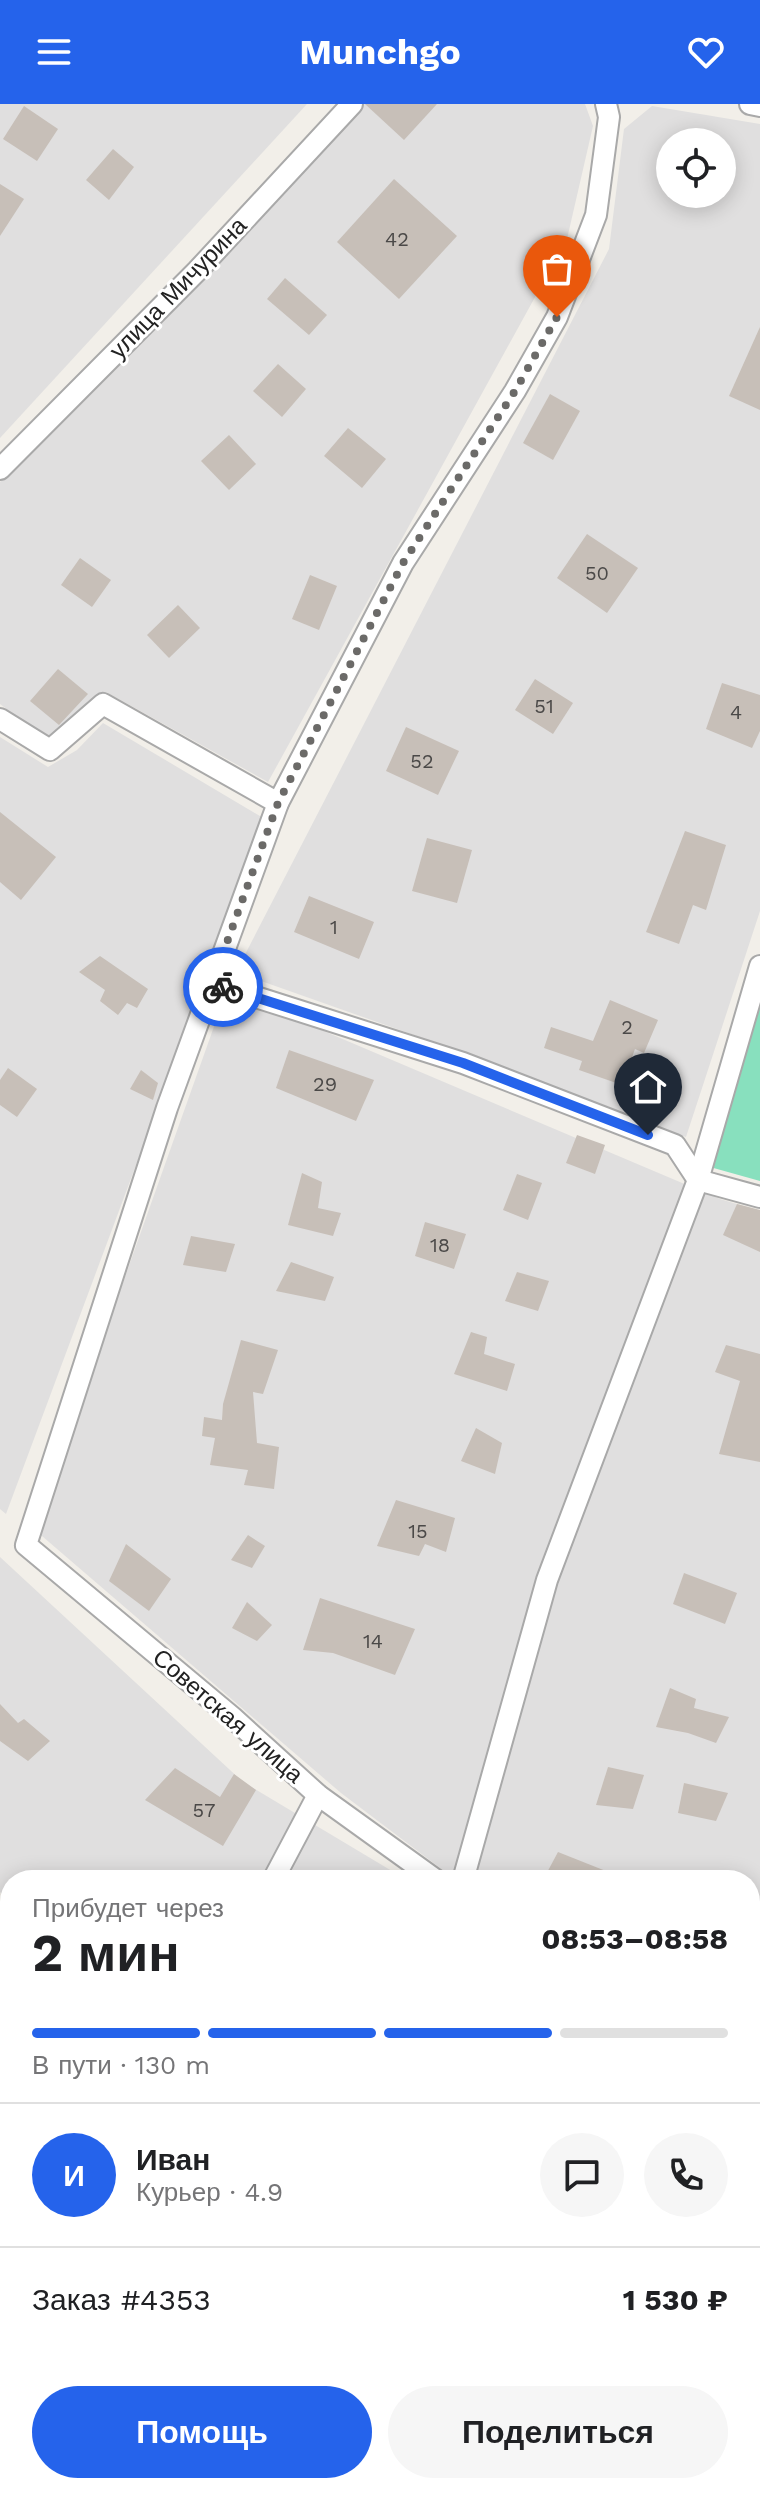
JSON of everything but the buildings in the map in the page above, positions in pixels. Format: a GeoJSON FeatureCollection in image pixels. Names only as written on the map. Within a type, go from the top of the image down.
{"type":"FeatureCollection","features":[{"type":"Feature","properties":{"kind":"street","name":"улица Мичурина"},"geometry":{"type":"LineString","coordinates":[[0,469],[197,271],[352,104]]}},
{"type":"Feature","properties":{"kind":"street"},"geometry":{"type":"LineString","coordinates":[[606,104],[609,117],[596,215],[557,317],[515,391],[403,563],[278,803],[212,983],[463,1063],[675,1145],[698,1180],[760,1197]]}},
{"type":"Feature","properties":{"kind":"street"},"geometry":{"type":"LineString","coordinates":[[750,104],[760,106]]}},
{"type":"Feature","properties":{"kind":"street"},"geometry":{"type":"LineString","coordinates":[[0,719],[50,750],[103,704],[278,803]]}},
{"type":"Feature","properties":{"kind":"street"},"geometry":{"type":"LineString","coordinates":[[466,1870],[547,1580],[698,1180],[760,966]]}},
{"type":"Feature","properties":{"kind":"street","name":"Советская улица"},"geometry":{"type":"LineString","coordinates":[[212,983],[167,1108],[26,1545],[232,1717],[318,1795],[422,1870]]}},
{"type":"Feature","properties":{"kind":"street"},"geometry":{"type":"LineString","coordinates":[[278,1870],[318,1795]]}},
{"type":"Feature","properties":{"kind":"shaded area"},"geometry":{"type":"Polygon","coordinates":[[[0,104],[307,104],[0,438],[0,104]]]}},
{"type":"Feature","properties":{"kind":"shaded area"},"geometry":{"type":"Polygon","coordinates":[[[364,104],[585,104],[593,126],[567,239],[268,782],[106,692],[82,707],[50,736],[0,704],[0,482],[364,104]]]}},
{"type":"Feature","properties":{"kind":"shaded area"},"geometry":{"type":"Polygon","coordinates":[[[652,106],[760,124],[760,911],[686,1137],[476,1057],[236,972],[609,249],[624,129],[652,106]]]}},
{"type":"Feature","properties":{"kind":"shaded area"},"geometry":{"type":"Polygon","coordinates":[[[103,723],[265,819],[6,1514],[0,1509],[0,737],[48,767],[77,750],[103,723]]]}},
{"type":"Feature","properties":{"kind":"shaded area"},"geometry":{"type":"Polygon","coordinates":[[[227,990],[720,1199],[760,1211],[760,1870],[443,1870],[341,1793],[35,1530],[227,990]]]}},
{"type":"Feature","properties":{"kind":"shaded area"},"geometry":{"type":"Polygon","coordinates":[[[0,1557],[243,1782],[390,1870],[0,1870],[0,1557]]]}},
{"type":"Feature","properties":{"kind":"green space"},"geometry":{"type":"Polygon","coordinates":[[[760,1007],[760,1181],[710,1167],[760,1007]]]}},
{"type":"Feature","properties":{"kind":"way so far"},"geometry":{"type":"LineString","coordinates":[[223,987],[212,983],[278,803],[403,563],[515,391],[557,317]]}},
{"type":"Feature","properties":{"kind":"route"},"geometry":{"type":"LineString","coordinates":[[223,987],[463,1063],[648,1135]]}}]}
